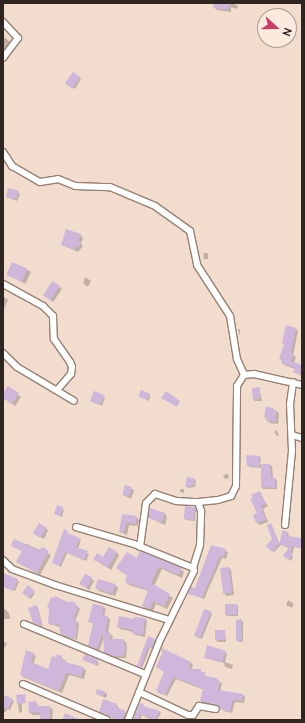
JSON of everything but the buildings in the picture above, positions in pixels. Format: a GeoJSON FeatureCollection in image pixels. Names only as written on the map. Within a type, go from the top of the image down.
{"type":"FeatureCollection","features":[{"type":"Feature","properties":{"kind":"street"},"geometry":{"type":"LineString","coordinates":[[3,22],[18,38],[3,58]]}},
{"type":"Feature","properties":{"kind":"street"},"geometry":{"type":"LineString","coordinates":[[3,152],[12,166],[40,182],[58,179],[75,186],[110,187],[155,206],[190,232],[197,265],[230,316],[237,359],[244,375]]}},
{"type":"Feature","properties":{"kind":"street"},"geometry":{"type":"LineString","coordinates":[[3,284],[43,306],[53,316],[54,339],[72,367],[71,374],[57,390]]}},
{"type":"Feature","properties":{"kind":"street"},"geometry":{"type":"LineString","coordinates":[[3,353],[17,367],[74,401]]}},
{"type":"Feature","properties":{"kind":"street"},"geometry":{"type":"LineString","coordinates":[[244,375],[254,374],[302,385],[291,395]]}},
{"type":"Feature","properties":{"kind":"street"},"geometry":{"type":"LineString","coordinates":[[140,547],[146,503],[155,494],[176,501],[198,502],[218,500],[231,496],[236,486],[237,386],[244,375]]}},
{"type":"Feature","properties":{"kind":"street"},"geometry":{"type":"LineString","coordinates":[[285,525],[292,435],[291,395],[293,382]]}},
{"type":"Feature","properties":{"kind":"street"},"geometry":{"type":"LineString","coordinates":[[292,435],[302,438]]}},
{"type":"Feature","properties":{"kind":"street"},"geometry":{"type":"LineString","coordinates":[[128,720],[145,674],[169,620],[194,571],[193,568],[195,568],[200,545],[201,511],[198,502]]}},
{"type":"Feature","properties":{"kind":"street"},"geometry":{"type":"LineString","coordinates":[[76,527],[140,547],[193,568]]}},
{"type":"Feature","properties":{"kind":"street"},"geometry":{"type":"LineString","coordinates":[[3,560],[12,568],[55,585],[169,620]]}},
{"type":"Feature","properties":{"kind":"street"},"geometry":{"type":"LineString","coordinates":[[24,624],[145,674]]}},
{"type":"Feature","properties":{"kind":"street"},"geometry":{"type":"LineString","coordinates":[[23,684],[107,720]]}},
{"type":"Feature","properties":{"kind":"street"},"geometry":{"type":"LineString","coordinates":[[139,692],[188,715],[193,714],[199,706],[216,709]]}}]}
